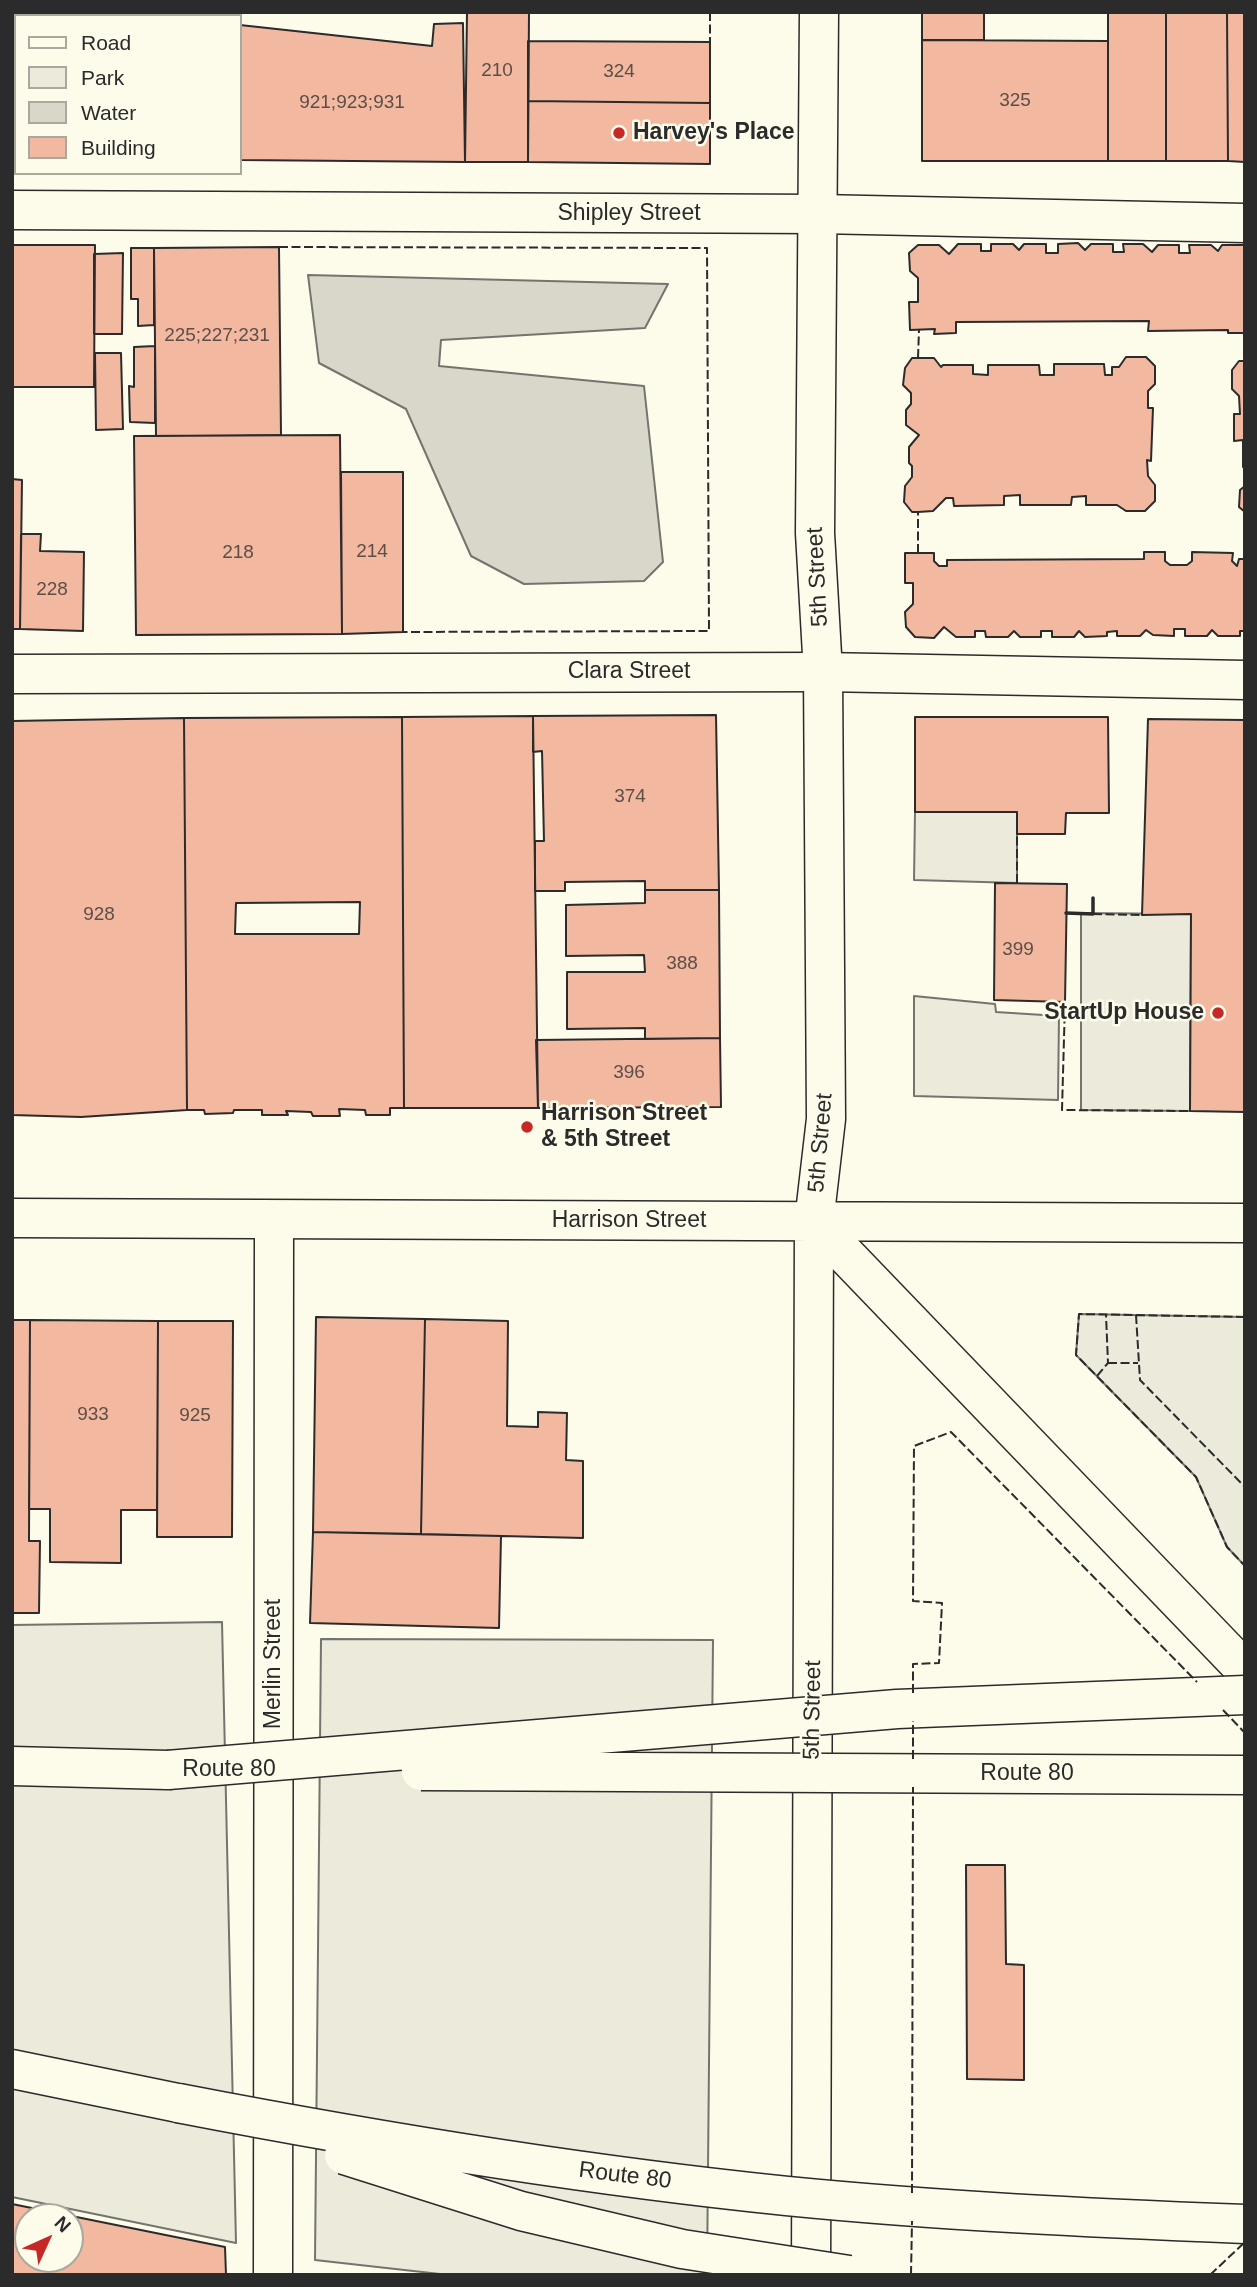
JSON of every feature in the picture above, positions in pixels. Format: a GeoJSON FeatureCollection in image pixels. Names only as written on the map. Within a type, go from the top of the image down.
{"type":"FeatureCollection","features":[{"type":"Feature","properties":{"kind":"main road","name":"5th Street"},"geometry":{"type":"LineString","coordinates":[[811,2275],[814,1222],[826,1119],[823,672],[815,533],[819,12]]}},
{"type":"Feature","properties":{"kind":"main road","name":"Shipley Street"},"geometry":{"type":"LineString","coordinates":[[12,210],[818,214],[1245,223]]}},
{"type":"Feature","properties":{"kind":"main road","name":"Clara Street"},"geometry":{"type":"LineString","coordinates":[[12,674],[823,672],[1245,680]]}},
{"type":"Feature","properties":{"kind":"main road","name":"Harrison Street"},"geometry":{"type":"LineString","coordinates":[[12,1218],[1245,1223]]}},
{"type":"Feature","properties":{"kind":"main road","name":"Merlin Street"},"geometry":{"type":"LineString","coordinates":[[273,2275],[274,1220]]}},
{"type":"Feature","properties":{"kind":"main road"},"geometry":{"type":"LineString","coordinates":[[814,1222],[1245,1670]]}},
{"type":"Feature","properties":{"kind":"main road"},"geometry":{"type":"LineString","coordinates":[[168,1770],[897,1709],[1245,1695]]}},
{"type":"Feature","properties":{"kind":"main road","name":"Route 80"},"geometry":{"type":"LineString","coordinates":[[12,1766],[168,1770],[1245,1775]]}},
{"type":"Feature","properties":{"kind":"main road","name":"Route 80"},"geometry":{"type":"LineString","coordinates":[[12,2069],[178,2104],[385,2142],[573,2170],[786,2196],[1023,2215],[1245,2224]]}},
{"type":"Feature","properties":{"kind":"main road"},"geometry":{"type":"LineString","coordinates":[[178,2104],[521,2211],[682,2249],[849,2275]]}},
{"type":"Feature","properties":{"kind":"green space"},"geometry":{"type":"Polygon","coordinates":[[[1079,1314],[1245,1317],[1245,1566],[1227,1547],[1196,1477],[1076,1355],[1079,1314]]]}},
{"type":"Feature","properties":{"kind":"shaded area"},"geometry":{"type":"Polygon","coordinates":[[[915,812],[1017,812],[1017,883],[914,880],[915,812]]]}},
{"type":"Feature","properties":{"kind":"shaded area"},"geometry":{"type":"Polygon","coordinates":[[[1081,913],[1191,914],[1190,1111],[1081,1110],[1081,913]]]}},
{"type":"Feature","properties":{"kind":"shaded area"},"geometry":{"type":"Polygon","coordinates":[[[914,996],[995,1004],[996,1012],[1059,1016],[1058,1100],[914,1096],[914,996]]]}},
{"type":"Feature","properties":{"kind":"shaded area"},"geometry":{"type":"Polygon","coordinates":[[[222,1622],[236,2243],[84,2212],[84,2203],[41,2203],[12,2197],[12,1625],[222,1622]]]}},
{"type":"Feature","properties":{"kind":"shaded area"},"geometry":{"type":"Polygon","coordinates":[[[321,1639],[713,1640],[707,2275],[449,2275],[315,2260],[321,1639]]]}},
{"type":"Feature","properties":{"kind":"water"},"geometry":{"type":"Polygon","coordinates":[[[308,275],[668,284],[645,328],[441,340],[439,366],[644,386],[663,562],[644,581],[524,584],[471,556],[406,409],[319,363],[308,275]]]}},
{"type":"Feature","properties":{"kind":"building"},"geometry":{"type":"Polygon","coordinates":[[[39,12],[57,12],[57,14],[39,12]]]}},
{"type":"Feature","properties":{"kind":"building"},"geometry":{"type":"Polygon","coordinates":[[[467,12],[529,12],[528,162],[465,162],[467,12]]]}},
{"type":"Feature","properties":{"kind":"building"},"geometry":{"type":"Polygon","coordinates":[[[922,12],[984,12],[984,40],[922,40],[922,12]]]}},
{"type":"Feature","properties":{"kind":"building"},"geometry":{"type":"Polygon","coordinates":[[[1108,12],[1166,12],[1166,161],[1108,161],[1108,12]]]}},
{"type":"Feature","properties":{"kind":"building"},"geometry":{"type":"Polygon","coordinates":[[[1166,12],[1227,12],[1228,161],[1166,161],[1166,12]]]}},
{"type":"Feature","properties":{"kind":"building"},"geometry":{"type":"Polygon","coordinates":[[[1227,12],[1245,12],[1245,162],[1228,161],[1227,12]]]}},
{"type":"Feature","properties":{"kind":"building"},"geometry":{"type":"Polygon","coordinates":[[[463,23],[465,162],[242,160],[242,25],[432,46],[434,24],[463,23]]]}},
{"type":"Feature","properties":{"kind":"building"},"geometry":{"type":"Polygon","coordinates":[[[12,34],[14,34],[14,158],[12,34]]]}},
{"type":"Feature","properties":{"kind":"building"},"geometry":{"type":"Polygon","coordinates":[[[922,40],[1108,41],[1108,161],[922,161],[922,40]]]}},
{"type":"Feature","properties":{"kind":"building"},"geometry":{"type":"Polygon","coordinates":[[[528,41],[710,42],[710,103],[528,101],[528,41]]]}},
{"type":"Feature","properties":{"kind":"building","name":"Harvey's Place"},"geometry":{"type":"Polygon","coordinates":[[[528,101],[710,103],[710,164],[528,162],[528,101]]]}},
{"type":"Feature","properties":{"kind":"building"},"geometry":{"type":"Polygon","coordinates":[[[1078,243],[1085,250],[1091,244],[1113,244],[1113,252],[1124,252],[1123,244],[1143,244],[1152,252],[1158,245],[1179,245],[1179,253],[1190,253],[1189,245],[1211,245],[1218,251],[1222,245],[1245,245],[1245,333],[1228,333],[1228,330],[1148,331],[1149,321],[956,322],[956,333],[934,334],[935,329],[910,330],[909,302],[918,302],[918,278],[910,271],[909,253],[918,245],[939,245],[949,254],[958,244],[981,244],[981,251],[991,251],[991,244],[1013,244],[1019,250],[1024,244],[1046,244],[1046,253],[1058,253],[1058,244],[1078,243]]]}},
{"type":"Feature","properties":{"kind":"building"},"geometry":{"type":"Polygon","coordinates":[[[12,245],[95,245],[94,387],[12,387],[12,245]]]}},
{"type":"Feature","properties":{"kind":"building"},"geometry":{"type":"Polygon","coordinates":[[[279,247],[281,435],[156,436],[154,248],[279,247]]]}},
{"type":"Feature","properties":{"kind":"building"},"geometry":{"type":"Polygon","coordinates":[[[131,248],[154,248],[154,325],[138,326],[138,299],[131,299],[131,248]]]}},
{"type":"Feature","properties":{"kind":"building"},"geometry":{"type":"Polygon","coordinates":[[[123,253],[122,334],[94,334],[94,254],[123,253]]]}},
{"type":"Feature","properties":{"kind":"building"},"geometry":{"type":"Polygon","coordinates":[[[155,346],[155,423],[130,422],[129,386],[134,387],[134,347],[155,346]]]}},
{"type":"Feature","properties":{"kind":"building"},"geometry":{"type":"Polygon","coordinates":[[[95,353],[121,353],[123,429],[96,430],[95,353]]]}},
{"type":"Feature","properties":{"kind":"building"},"geometry":{"type":"Polygon","coordinates":[[[1126,357],[1146,357],[1155,366],[1155,384],[1148,391],[1148,408],[1153,408],[1151,461],[1147,460],[1148,476],[1155,485],[1155,501],[1145,511],[1126,511],[1117,505],[1086,505],[1086,496],[1072,497],[1071,505],[1020,505],[1020,495],[1004,496],[1004,505],[954,506],[953,498],[946,498],[933,511],[918,512],[912,512],[904,502],[905,486],[912,477],[909,447],[919,435],[906,425],[906,410],[911,404],[911,393],[903,385],[905,368],[912,358],[934,358],[941,367],[973,365],[973,374],[988,375],[988,365],[1039,365],[1040,375],[1054,375],[1054,364],[1104,364],[1105,375],[1112,375],[1112,367],[1119,367],[1126,357]]]}},
{"type":"Feature","properties":{"kind":"building"},"geometry":{"type":"Polygon","coordinates":[[[1239,361],[1245,361],[1245,467],[1243,440],[1234,441],[1234,414],[1240,414],[1239,396],[1232,389],[1232,370],[1239,361]]]}},
{"type":"Feature","properties":{"kind":"building"},"geometry":{"type":"Polygon","coordinates":[[[340,435],[342,634],[136,635],[134,436],[340,435]]]}},
{"type":"Feature","properties":{"kind":"building"},"geometry":{"type":"Polygon","coordinates":[[[341,472],[403,472],[403,632],[342,634],[341,472]]]}},
{"type":"Feature","properties":{"kind":"building"},"geometry":{"type":"Polygon","coordinates":[[[12,479],[22,480],[20,629],[12,629],[12,479]]]}},
{"type":"Feature","properties":{"kind":"building"},"geometry":{"type":"Polygon","coordinates":[[[1245,486],[1245,512],[1239,507],[1240,490],[1245,486]]]}},
{"type":"Feature","properties":{"kind":"building"},"geometry":{"type":"Polygon","coordinates":[[[21,534],[41,534],[40,551],[84,552],[83,631],[20,629],[21,534]]]}},
{"type":"Feature","properties":{"kind":"building"},"geometry":{"type":"Polygon","coordinates":[[[1144,552],[1165,552],[1165,561],[1170,565],[1187,565],[1192,561],[1192,552],[1233,553],[1232,561],[1237,566],[1239,559],[1245,559],[1245,631],[1240,631],[1240,636],[1218,636],[1212,630],[1207,636],[1185,636],[1185,629],[1174,629],[1174,636],[1153,635],[1146,630],[1140,636],[1117,636],[1117,631],[1107,632],[1107,636],[1085,637],[1079,631],[1074,637],[1052,637],[1052,631],[1041,631],[1041,637],[1020,637],[1014,631],[1008,637],[986,637],[985,631],[975,631],[975,637],[956,637],[944,627],[934,638],[915,637],[906,627],[905,612],[913,604],[913,583],[905,583],[905,553],[934,553],[934,561],[939,566],[947,566],[947,560],[1144,559],[1144,552]]]}},
{"type":"Feature","properties":{"kind":"building"},"geometry":{"type":"Polygon","coordinates":[[[716,715],[719,890],[645,890],[645,881],[565,882],[565,891],[535,891],[535,841],[544,841],[542,751],[533,752],[533,716],[716,715]]]}},
{"type":"Feature","properties":{"kind":"building"},"geometry":{"type":"Polygon","coordinates":[[[533,716],[538,1108],[404,1108],[402,717],[533,716]]]}},
{"type":"Feature","properties":{"kind":"building"},"geometry":{"type":"Polygon","coordinates":[[[402,717],[404,1108],[390,1108],[390,1115],[366,1115],[365,1110],[339,1109],[340,1116],[313,1116],[311,1112],[286,1111],[288,1115],[262,1115],[262,1110],[205,1114],[204,1110],[187,1110],[184,718],[402,717]],[[360,902],[236,903],[235,934],[359,934],[360,902]]]}},
{"type":"Feature","properties":{"kind":"building"},"geometry":{"type":"Polygon","coordinates":[[[915,717],[1108,717],[1109,813],[1066,813],[1065,834],[1017,834],[1017,812],[915,812],[915,717]]]}},
{"type":"Feature","properties":{"kind":"building"},"geometry":{"type":"Polygon","coordinates":[[[184,718],[187,1110],[81,1117],[12,1115],[12,721],[184,718]]]}},
{"type":"Feature","properties":{"kind":"building","name":"StartUp House"},"geometry":{"type":"Polygon","coordinates":[[[1148,719],[1245,720],[1245,1112],[1190,1111],[1191,914],[1142,915],[1148,719]]]}},
{"type":"Feature","properties":{"kind":"building"},"geometry":{"type":"Polygon","coordinates":[[[995,883],[1067,884],[1065,1002],[994,1000],[995,883]]]}},
{"type":"Feature","properties":{"kind":"building"},"geometry":{"type":"Polygon","coordinates":[[[645,890],[719,890],[720,1038],[645,1039],[645,1028],[567,1029],[567,972],[645,972],[644,955],[566,956],[566,905],[645,903],[645,890]]]}},
{"type":"Feature","properties":{"kind":"building"},"geometry":{"type":"Polygon","coordinates":[[[720,1038],[721,1107],[538,1108],[536,1040],[720,1038]]]}},
{"type":"Feature","properties":{"kind":"building"},"geometry":{"type":"Polygon","coordinates":[[[316,1317],[425,1319],[421,1534],[313,1532],[316,1317]]]}},
{"type":"Feature","properties":{"kind":"building"},"geometry":{"type":"Polygon","coordinates":[[[425,1319],[508,1321],[507,1426],[538,1427],[538,1412],[567,1413],[566,1460],[583,1461],[583,1538],[421,1534],[425,1319]]]}},
{"type":"Feature","properties":{"kind":"building"},"geometry":{"type":"Polygon","coordinates":[[[12,1320],[30,1320],[29,1541],[40,1541],[39,1613],[12,1613],[12,1320]]]}},
{"type":"Feature","properties":{"kind":"building"},"geometry":{"type":"Polygon","coordinates":[[[30,1320],[158,1321],[157,1510],[121,1510],[121,1563],[50,1562],[50,1509],[29,1509],[30,1320]]]}},
{"type":"Feature","properties":{"kind":"building"},"geometry":{"type":"Polygon","coordinates":[[[158,1321],[233,1321],[232,1537],[157,1537],[158,1321]]]}},
{"type":"Feature","properties":{"kind":"building"},"geometry":{"type":"Polygon","coordinates":[[[313,1532],[501,1536],[499,1628],[310,1623],[313,1532]]]}},
{"type":"Feature","properties":{"kind":"building"},"geometry":{"type":"Polygon","coordinates":[[[966,1865],[1005,1865],[1006,1964],[1024,1965],[1024,2080],[967,2079],[966,1865]]]}},
{"type":"Feature","properties":{"kind":"building"},"geometry":{"type":"Polygon","coordinates":[[[12,2204],[14,2273],[84,2273],[84,2219],[225,2247],[226,2275],[12,2275],[12,2204]]]}},
{"type":"Feature","properties":{"kind":"fence"},"geometry":{"type":"LineString","coordinates":[[710,12],[710,42]]}},
{"type":"Feature","properties":{"kind":"fence"},"geometry":{"type":"LineString","coordinates":[[279,247],[707,248],[709,631],[403,632]]}},
{"type":"Feature","properties":{"kind":"fence"},"geometry":{"type":"LineString","coordinates":[[918,358],[919,330]]}},
{"type":"Feature","properties":{"kind":"fence"},"geometry":{"type":"LineString","coordinates":[[918,512],[918,553]]}},
{"type":"Feature","properties":{"kind":"fence"},"geometry":{"type":"LineString","coordinates":[[1017,834],[1017,883]]}},
{"type":"Feature","properties":{"kind":"fence"},"geometry":{"type":"LineString","coordinates":[[1093,914],[1142,915]]}},
{"type":"Feature","properties":{"kind":"fence"},"geometry":{"type":"LineString","coordinates":[[1065,1002],[1062,1110],[1190,1111]]}},
{"type":"Feature","properties":{"kind":"fence"},"geometry":{"type":"LineString","coordinates":[[1245,1317],[1079,1314],[1076,1355],[1196,1477],[1227,1547],[1245,1566]]}},
{"type":"Feature","properties":{"kind":"fence"},"geometry":{"type":"LineString","coordinates":[[1097,1376],[1108,1363],[1106,1315]]}},
{"type":"Feature","properties":{"kind":"fence"},"geometry":{"type":"LineString","coordinates":[[1136,1315],[1140,1380],[1245,1487]]}},
{"type":"Feature","properties":{"kind":"fence"},"geometry":{"type":"LineString","coordinates":[[1108,1363],[1138,1363]]}},
{"type":"Feature","properties":{"kind":"fence"},"geometry":{"type":"LineString","coordinates":[[913,1693],[913,1664],[939,1663],[942,1603],[913,1601],[914,1446],[951,1432],[1197,1682]]}},
{"type":"Feature","properties":{"kind":"fence"},"geometry":{"type":"LineString","coordinates":[[1223,1710],[1245,1733]]}},
{"type":"Feature","properties":{"kind":"fence"},"geometry":{"type":"LineString","coordinates":[[913,1721],[913,1759]]}},
{"type":"Feature","properties":{"kind":"fence"},"geometry":{"type":"LineString","coordinates":[[912,2193],[913,1787]]}},
{"type":"Feature","properties":{"kind":"fence"},"geometry":{"type":"LineString","coordinates":[[911,2275],[912,2221]]}},
{"type":"Feature","properties":{"kind":"fence"},"geometry":{"type":"LineString","coordinates":[[1210,2275],[1245,2242]]}},
{"type":"Feature","properties":{"kind":"wall"},"geometry":{"type":"LineString","coordinates":[[1066,913],[1093,914],[1093,898]]}},
{"type":"Feature","properties":{"kind":"place","name":"Harvey's Place"},"geometry":{"type":"Point","coordinates":[619,133]}},
{"type":"Feature","properties":{"kind":"place","name":"StartUp House"},"geometry":{"type":"Point","coordinates":[1218,1013]}},
{"type":"Feature","properties":{"kind":"place","name":"Harrison Street & 5th Street"},"geometry":{"type":"Point","coordinates":[527,1127]}}]}
